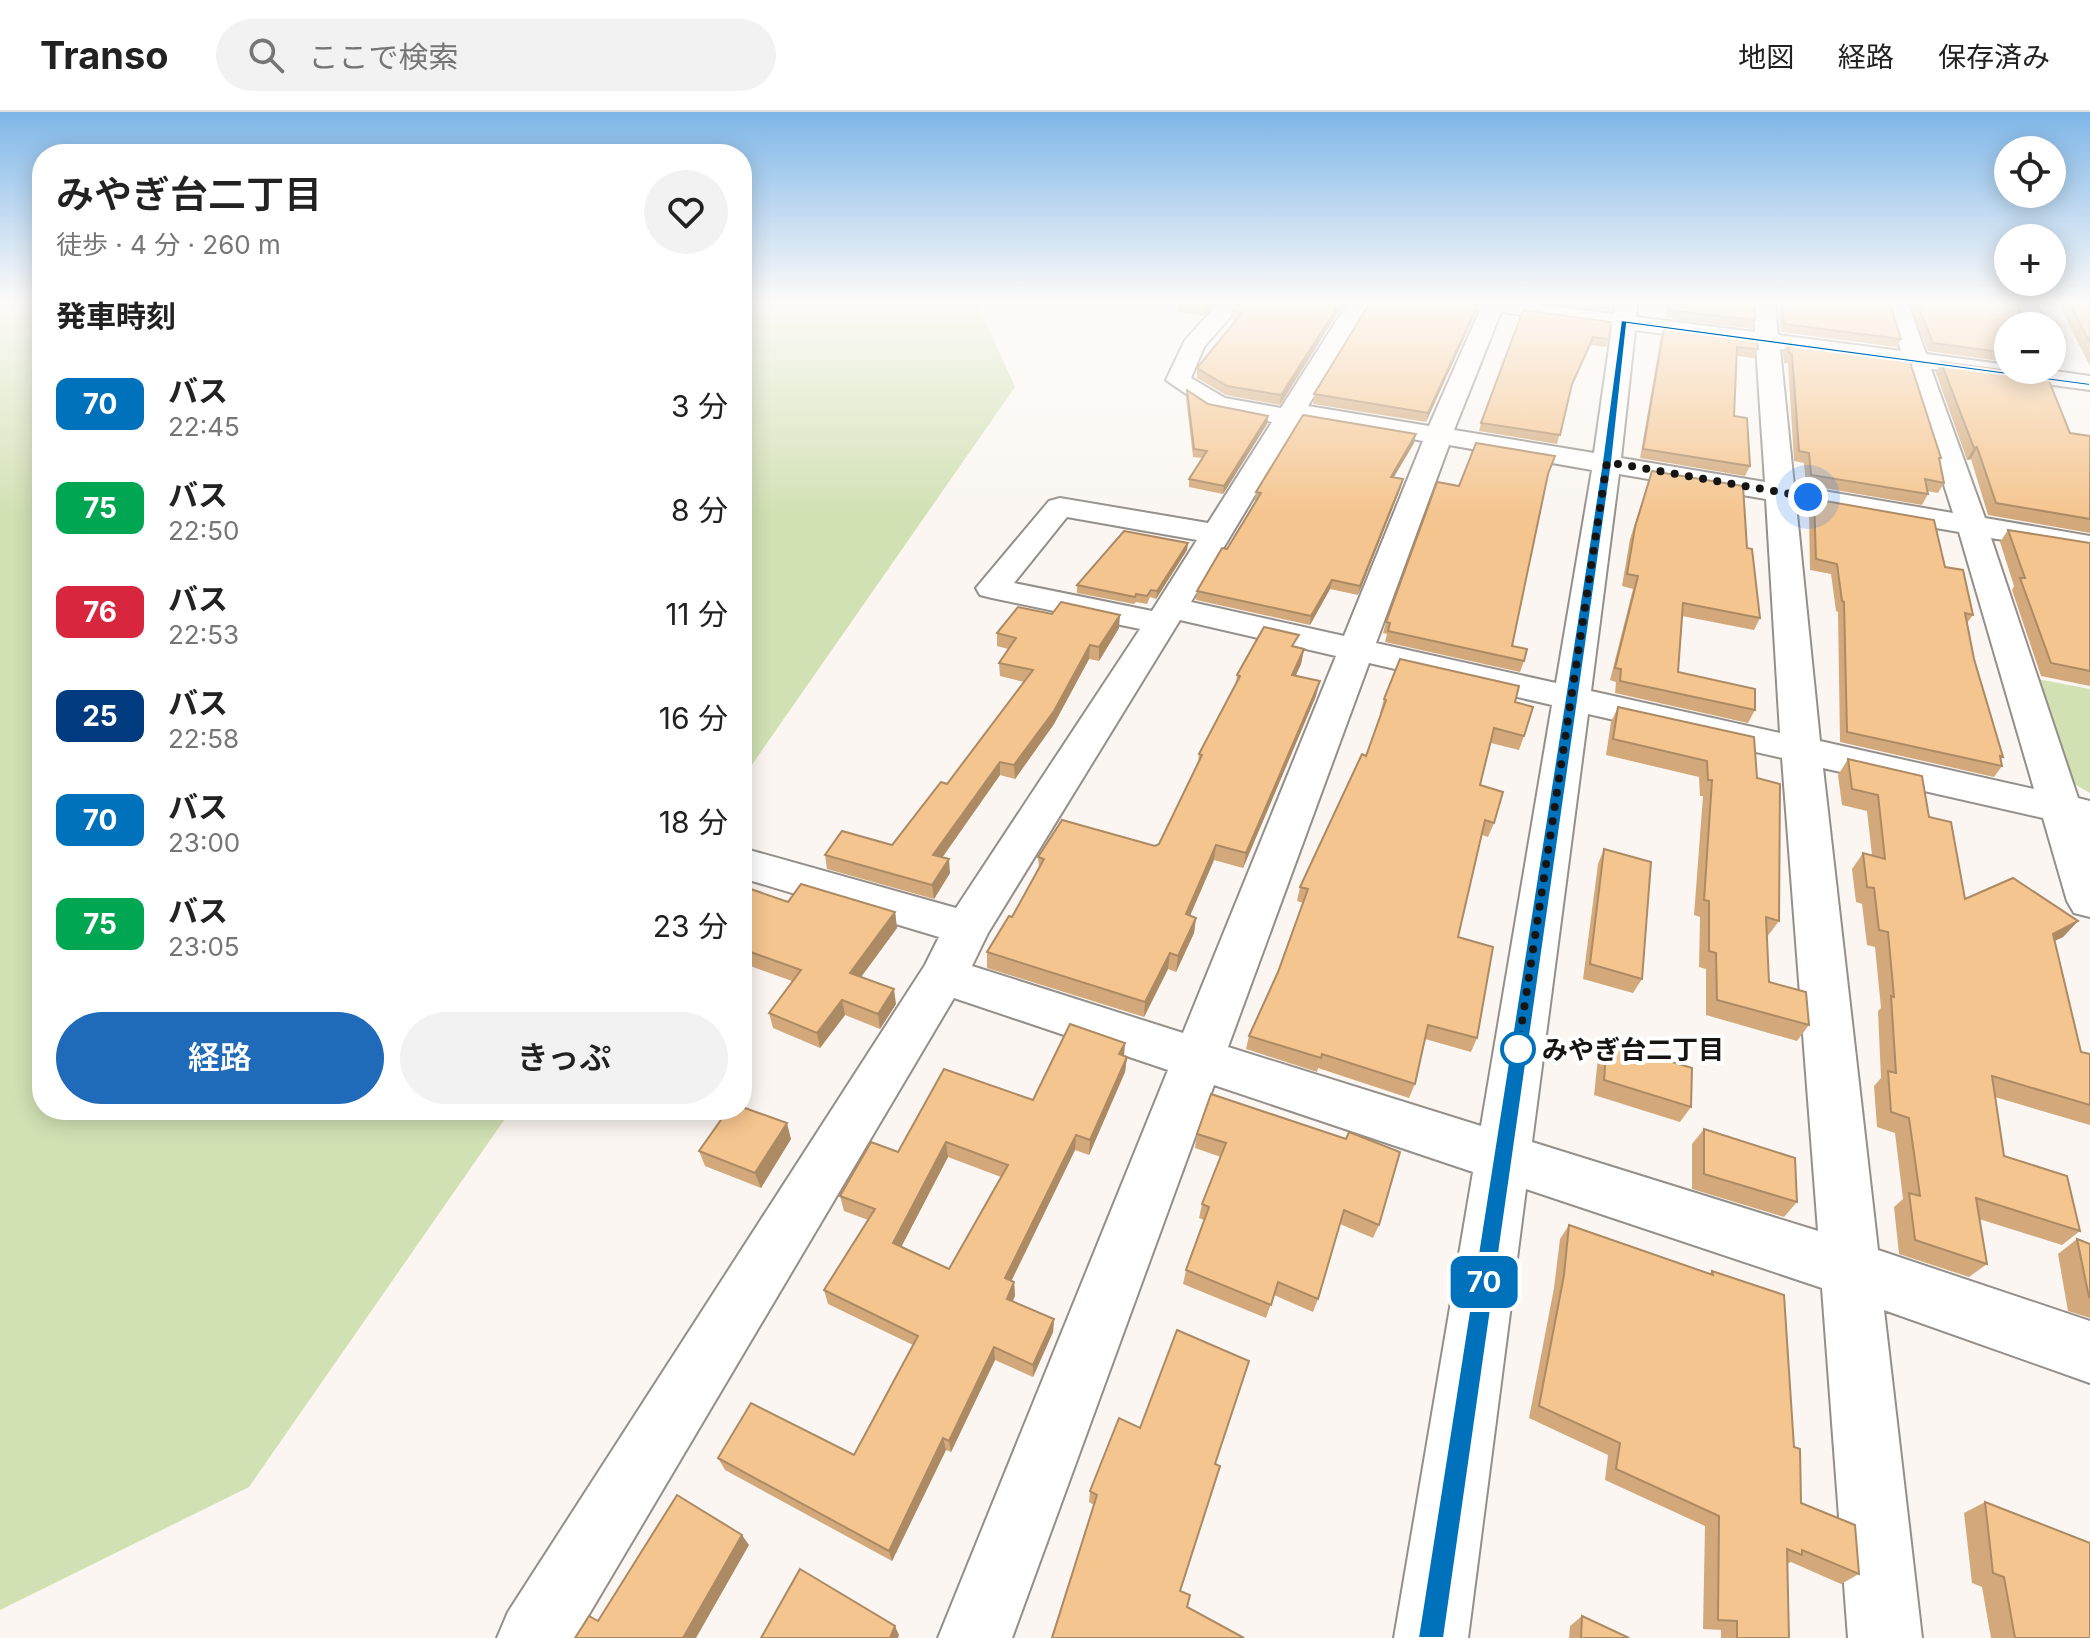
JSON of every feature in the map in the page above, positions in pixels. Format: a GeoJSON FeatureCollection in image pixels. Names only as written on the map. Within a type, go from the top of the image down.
{"type":"FeatureCollection","features":[{"type":"Feature","properties":{"kind":"street"},"geometry":{"type":"LineString","coordinates":[[1181,372],[1178,380],[1217,404],[1607,462],[2090,545]]}},
{"type":"Feature","properties":{"kind":"street"},"geometry":{"type":"LineString","coordinates":[[534,1638],[943,976],[967,928],[1317,372]]}},
{"type":"Feature","properties":{"kind":"street"},"geometry":{"type":"LineString","coordinates":[[975,1638],[1439,435],[1460,372]]}},
{"type":"Feature","properties":{"kind":"street"},"geometry":{"type":"LineString","coordinates":[[1431,1638],[1569,698],[1607,462],[1618,372]]}},
{"type":"Feature","properties":{"kind":"street"},"geometry":{"type":"LineString","coordinates":[[1770,372],[1801,749],[1885,1638]]}},
{"type":"Feature","properties":{"kind":"street"},"geometry":{"type":"LineString","coordinates":[[1922,372],[1972,525],[2076,812],[2090,901]]}},
{"type":"Feature","properties":{"kind":"street"},"geometry":{"type":"LineString","coordinates":[[1987,372],[2081,389]]}},
{"type":"Feature","properties":{"kind":"street"},"geometry":{"type":"LineString","coordinates":[[2069,372],[2081,389]]}},
{"type":"Feature","properties":{"kind":"street"},"geometry":{"type":"LineString","coordinates":[[1217,534],[1060,507],[992,588],[1356,650],[2076,812]]}},
{"type":"Feature","properties":{"kind":"street"},"geometry":{"type":"LineString","coordinates":[[752,866],[967,928]]}},
{"type":"Feature","properties":{"kind":"street"},"geometry":{"type":"LineString","coordinates":[[943,976],[1849,1269],[2090,1352]]}},
{"type":"Feature","properties":{"kind":"green space"},"geometry":{"type":"Polygon","coordinates":[[[0,372],[32,372],[32,1120],[504,1120],[249,1487],[0,1610],[0,372]]]}},
{"type":"Feature","properties":{"kind":"green space"},"geometry":{"type":"Polygon","coordinates":[[[752,372],[1008,372],[1015,387],[752,765],[752,372]]]}},
{"type":"Feature","properties":{"kind":"green space"},"geometry":{"type":"Polygon","coordinates":[[[2032,678],[2090,689],[2090,793],[2071,782],[2032,678]]]}},
{"type":"Feature","properties":{"kind":"building"},"geometry":{"type":"Polygon","coordinates":[[[1204,372],[1296,372],[1281,395],[1227,386],[1204,372]]]}},
{"type":"Feature","properties":{"kind":"building"},"geometry":{"type":"Polygon","coordinates":[[[1327,372],[1447,372],[1428,413],[1314,394],[1327,372]]]}},
{"type":"Feature","properties":{"kind":"building"},"geometry":{"type":"Polygon","coordinates":[[[1500,372],[1577,372],[1560,435],[1481,423],[1500,372]]]}},
{"type":"Feature","properties":{"kind":"building"},"geometry":{"type":"Polygon","coordinates":[[[1656,372],[1736,372],[1734,416],[1747,418],[1750,466],[1643,449],[1656,372]]]}},
{"type":"Feature","properties":{"kind":"building"},"geometry":{"type":"Polygon","coordinates":[[[1793,372],[1913,372],[1941,458],[1944,483],[1925,479],[1928,494],[1811,475],[1809,453],[1799,451],[1793,372]]]}},
{"type":"Feature","properties":{"kind":"building"},"geometry":{"type":"Polygon","coordinates":[[[1945,372],[1994,372],[1994,384],[2050,384],[2070,433],[2090,436],[2090,519],[1996,503],[1977,447],[1974,448],[1945,372]]]}},
{"type":"Feature","properties":{"kind":"building"},"geometry":{"type":"Polygon","coordinates":[[[1187,390],[1208,404],[1268,416],[1224,486],[1189,479],[1207,451],[1194,449],[1187,390]]]}},
{"type":"Feature","properties":{"kind":"building"},"geometry":{"type":"Polygon","coordinates":[[[1303,415],[1416,434],[1391,477],[1403,479],[1360,586],[1332,580],[1311,616],[1197,591],[1222,548],[1227,549],[1261,493],[1256,492],[1303,415]]]}},
{"type":"Feature","properties":{"kind":"building"},"geometry":{"type":"Polygon","coordinates":[[[1476,443],[1555,456],[1548,474],[1512,646],[1527,649],[1524,661],[1388,631],[1390,623],[1386,622],[1437,482],[1459,486],[1476,443]]]}},
{"type":"Feature","properties":{"kind":"building"},"geometry":{"type":"Polygon","coordinates":[[[1652,471],[1743,486],[1747,548],[1752,549],[1760,618],[1683,603],[1678,672],[1755,689],[1755,710],[1620,681],[1621,669],[1615,668],[1638,576],[1627,574],[1635,527],[1652,471]]]}},
{"type":"Feature","properties":{"kind":"building"},"geometry":{"type":"Polygon","coordinates":[[[1814,499],[1934,520],[1945,567],[1963,570],[1973,615],[1965,613],[1974,659],[2003,757],[2000,756],[2002,766],[1847,732],[1844,602],[1837,564],[1816,559],[1814,499]]]}},
{"type":"Feature","properties":{"kind":"building"},"geometry":{"type":"Polygon","coordinates":[[[2008,530],[2090,543],[2090,671],[2051,663],[2020,578],[2025,578],[2008,530]]]}},
{"type":"Feature","properties":{"kind":"building"},"geometry":{"type":"Polygon","coordinates":[[[1124,531],[1188,543],[1157,591],[1151,590],[1147,596],[1136,594],[1135,597],[1077,585],[1124,531]]]}},
{"type":"Feature","properties":{"kind":"building"},"geometry":{"type":"Polygon","coordinates":[[[1061,602],[1120,615],[1099,647],[1090,645],[1054,711],[1014,765],[1000,762],[933,855],[949,859],[932,885],[825,855],[842,831],[892,845],[941,782],[947,784],[1033,670],[999,663],[1016,638],[997,633],[1018,607],[1052,614],[1061,602]]]}},
{"type":"Feature","properties":{"kind":"building"},"geometry":{"type":"Polygon","coordinates":[[[1264,627],[1299,635],[1292,646],[1304,649],[1292,675],[1320,681],[1246,853],[1216,845],[1186,914],[1196,918],[1178,956],[1170,953],[1145,1002],[987,952],[1009,916],[1012,917],[1044,859],[1038,857],[1062,820],[1155,846],[1159,844],[1202,755],[1199,754],[1240,676],[1237,675],[1264,627]]]}},
{"type":"Feature","properties":{"kind":"building"},"geometry":{"type":"Polygon","coordinates":[[[1400,659],[1519,686],[1515,702],[1533,707],[1524,736],[1494,728],[1480,785],[1503,792],[1494,823],[1485,820],[1458,937],[1493,947],[1477,1038],[1428,1025],[1415,1084],[1322,1054],[1321,1058],[1249,1036],[1278,972],[1308,889],[1300,887],[1362,754],[1366,756],[1400,659]]]}},
{"type":"Feature","properties":{"kind":"building"},"geometry":{"type":"Polygon","coordinates":[[[1618,707],[1754,737],[1757,778],[1780,784],[1779,921],[1766,917],[1769,982],[1806,992],[1809,1025],[1717,1000],[1716,953],[1709,951],[1709,901],[1704,900],[1712,780],[1708,780],[1707,761],[1613,739],[1618,707]]]}},
{"type":"Feature","properties":{"kind":"building"},"geometry":{"type":"Polygon","coordinates":[[[1848,759],[1922,776],[1929,817],[1951,822],[1965,899],[2013,878],[2078,921],[2053,934],[2081,1052],[2090,1054],[2090,1105],[1992,1076],[2004,1156],[2067,1176],[2080,1231],[1976,1198],[1987,1264],[1915,1240],[1909,1193],[1920,1196],[1909,1118],[1891,1112],[1888,1071],[1896,1073],[1888,932],[1879,930],[1874,888],[1867,887],[1863,853],[1885,859],[1878,795],[1852,789],[1848,759]]]}},
{"type":"Feature","properties":{"kind":"building"},"geometry":{"type":"Polygon","coordinates":[[[1604,849],[1651,862],[1642,979],[1590,964],[1604,849]]]}},
{"type":"Feature","properties":{"kind":"building"},"geometry":{"type":"Polygon","coordinates":[[[801,884],[895,912],[850,973],[894,989],[878,1014],[842,1000],[817,1033],[769,1013],[801,970],[752,953],[752,889],[788,902],[801,884]]]}},
{"type":"Feature","properties":{"kind":"building"},"geometry":{"type":"Polygon","coordinates":[[[1070,1024],[1125,1043],[1119,1054],[1127,1057],[1090,1140],[1076,1135],[1005,1278],[1014,1282],[1007,1299],[1054,1319],[1033,1365],[994,1347],[949,1441],[943,1438],[889,1551],[718,1458],[751,1403],[854,1455],[918,1336],[824,1290],[875,1209],[840,1196],[871,1142],[898,1152],[944,1069],[1033,1100],[1070,1024]],[[946,1142],[893,1243],[949,1269],[1008,1165],[946,1142]]]}},
{"type":"Feature","properties":{"kind":"building"},"geometry":{"type":"Polygon","coordinates":[[[1607,1042],[1692,1068],[1691,1107],[1604,1080],[1607,1042]]]}},
{"type":"Feature","properties":{"kind":"building"},"geometry":{"type":"Polygon","coordinates":[[[1211,1094],[1346,1139],[1349,1132],[1400,1152],[1379,1225],[1344,1210],[1318,1299],[1278,1282],[1271,1305],[1186,1270],[1209,1207],[1202,1204],[1226,1143],[1197,1134],[1211,1094]]]}},
{"type":"Feature","properties":{"kind":"building"},"geometry":{"type":"Polygon","coordinates":[[[752,1111],[787,1123],[755,1173],[699,1151],[721,1120],[752,1120],[752,1111]]]}},
{"type":"Feature","properties":{"kind":"building"},"geometry":{"type":"Polygon","coordinates":[[[1704,1129],[1795,1158],[1797,1202],[1704,1174],[1704,1129]]]}},
{"type":"Feature","properties":{"kind":"building"},"geometry":{"type":"Polygon","coordinates":[[[1569,1225],[1713,1275],[1712,1271],[1784,1295],[1794,1447],[1800,1449],[1801,1503],[1855,1525],[1859,1574],[1802,1550],[1802,1555],[1787,1549],[1789,1638],[1737,1638],[1737,1621],[1718,1620],[1719,1516],[1616,1469],[1620,1443],[1539,1406],[1564,1275],[1569,1225]]]}},
{"type":"Feature","properties":{"kind":"building"},"geometry":{"type":"Polygon","coordinates":[[[2077,1239],[2090,1244],[2090,1297],[2089,1297],[2077,1239]]]}},
{"type":"Feature","properties":{"kind":"building"},"geometry":{"type":"Polygon","coordinates":[[[1177,1330],[1249,1361],[1215,1464],[1220,1466],[1180,1591],[1190,1595],[1187,1607],[1244,1638],[1052,1638],[1097,1495],[1090,1491],[1119,1418],[1140,1428],[1177,1330]]]}},
{"type":"Feature","properties":{"kind":"building"},"geometry":{"type":"Polygon","coordinates":[[[677,1495],[742,1535],[683,1638],[575,1638],[589,1616],[598,1621],[677,1495]]]}},
{"type":"Feature","properties":{"kind":"building"},"geometry":{"type":"Polygon","coordinates":[[[1985,1502],[2090,1543],[2090,1638],[2015,1638],[2004,1577],[1993,1573],[1985,1502]]]}},
{"type":"Feature","properties":{"kind":"building"},"geometry":{"type":"Polygon","coordinates":[[[800,1569],[895,1626],[890,1638],[761,1638],[800,1569]]]}},
{"type":"Feature","properties":{"kind":"building"},"geometry":{"type":"Polygon","coordinates":[[[1582,1616],[1629,1638],[1581,1638],[1582,1616]]]}},
{"type":"Feature","properties":{"kind":"bus line","name":"70"},"geometry":{"type":"LineString","coordinates":[[1431,1638],[1569,698],[1607,462],[1617,372]]}},
{"type":"Feature","properties":{"kind":"bus line","name":"70"},"geometry":{"type":"LineString","coordinates":[[2009,372],[2090,383]]}},
{"type":"Feature","properties":{"kind":"place","name":"みやぎ台二丁目"},"geometry":{"type":"Point","coordinates":[1518,1049]}},
{"type":"Feature","properties":{"kind":"route"},"geometry":{"type":"LineString","coordinates":[[1518,1049],[1607,462],[1808,497]]}}]}
